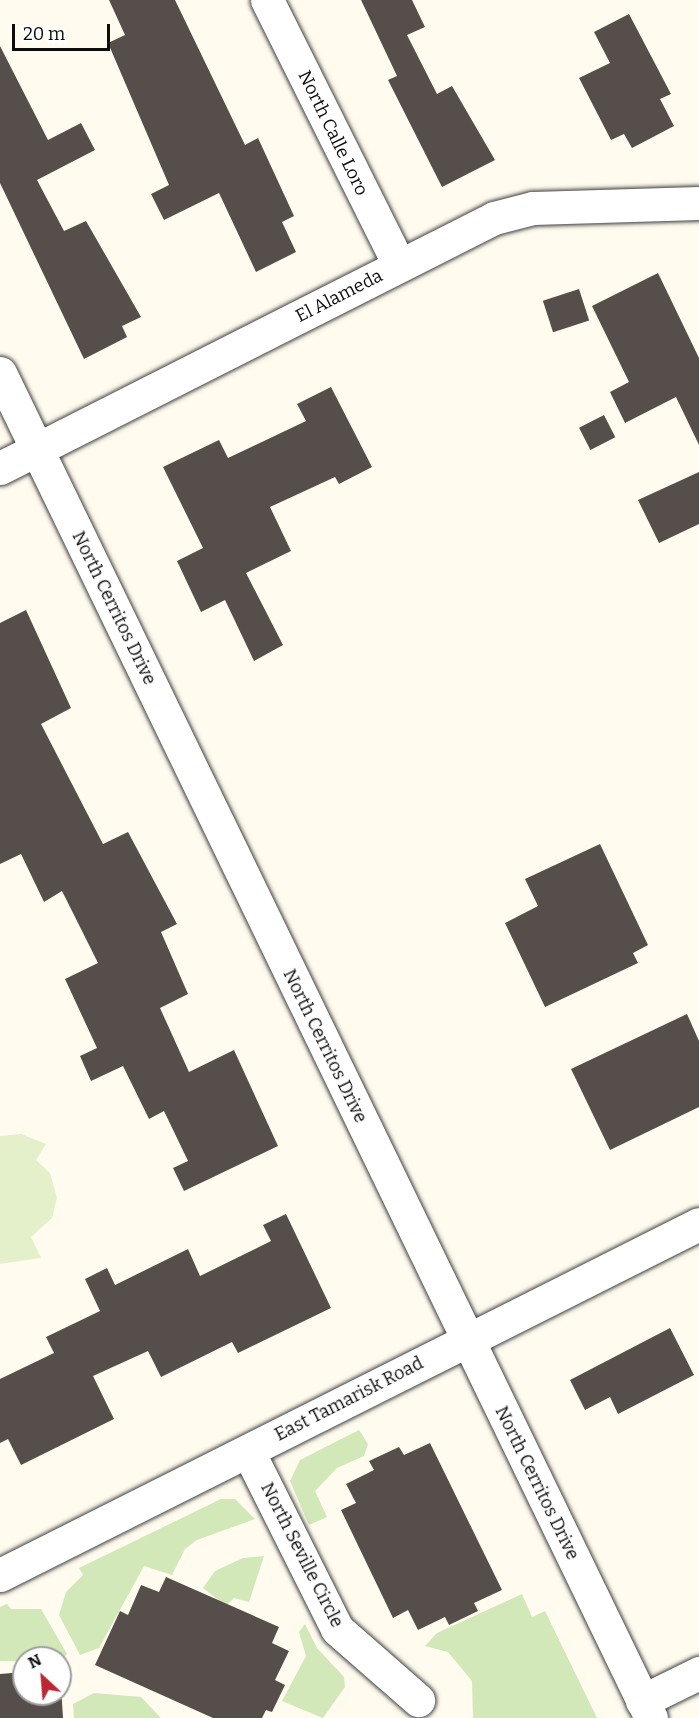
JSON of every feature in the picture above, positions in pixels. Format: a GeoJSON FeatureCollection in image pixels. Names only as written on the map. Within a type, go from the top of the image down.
{"type":"FeatureCollection","features":[{"type":"Feature","properties":{"kind":"street","name":"North Calle Loro"},"geometry":{"type":"LineString","coordinates":[[267,0],[399,265]]}},
{"type":"Feature","properties":{"kind":"street","name":"El Alameda"},"geometry":{"type":"LineString","coordinates":[[0,468],[399,265],[495,219],[533,208],[699,203]]}},
{"type":"Feature","properties":{"kind":"street","name":"North Cerritos Drive"},"geometry":{"type":"LineString","coordinates":[[0,373],[646,1710]]}},
{"type":"Feature","properties":{"kind":"street","name":"East Tamarisk Road"},"geometry":{"type":"LineString","coordinates":[[0,1575],[699,1224]]}},
{"type":"Feature","properties":{"kind":"street","name":"North Seville Circle"},"geometry":{"type":"LineString","coordinates":[[248,1451],[337,1629],[418,1700]]}},
{"type":"Feature","properties":{"kind":"street"},"geometry":{"type":"LineString","coordinates":[[646,1710],[699,1673]]}},
{"type":"Feature","properties":{"kind":"green space"},"geometry":{"type":"Polygon","coordinates":[[[21,1134],[46,1144],[36,1160],[50,1173],[57,1198],[52,1218],[31,1237],[41,1258],[0,1264],[0,1136],[21,1134]]]}},
{"type":"Feature","properties":{"kind":"green space"},"geometry":{"type":"Polygon","coordinates":[[[359,1430],[368,1444],[364,1456],[337,1468],[315,1491],[327,1517],[309,1525],[290,1481],[300,1460],[359,1430]]]}},
{"type":"Feature","properties":{"kind":"green space"},"geometry":{"type":"Polygon","coordinates":[[[221,1499],[235,1499],[255,1519],[197,1540],[185,1549],[172,1575],[144,1566],[99,1648],[80,1655],[59,1615],[66,1592],[83,1575],[79,1568],[221,1499]]]}},
{"type":"Feature","properties":{"kind":"green space"},"geometry":{"type":"Polygon","coordinates":[[[264,1556],[249,1602],[234,1598],[226,1606],[203,1588],[215,1571],[243,1558],[264,1556]]]}},
{"type":"Feature","properties":{"kind":"green space"},"geometry":{"type":"Polygon","coordinates":[[[522,1594],[532,1617],[545,1611],[597,1718],[473,1718],[472,1681],[448,1652],[425,1646],[437,1633],[522,1594]]]}},
{"type":"Feature","properties":{"kind":"green space"},"geometry":{"type":"Polygon","coordinates":[[[7,1604],[11,1609],[41,1609],[62,1646],[12,1646],[12,1661],[0,1661],[0,1607],[7,1604]]]}},
{"type":"Feature","properties":{"kind":"green space"},"geometry":{"type":"Polygon","coordinates":[[[305,1624],[317,1648],[344,1677],[345,1687],[323,1718],[282,1701],[306,1656],[299,1632],[305,1624]]]}},
{"type":"Feature","properties":{"kind":"green space"},"geometry":{"type":"Polygon","coordinates":[[[94,1693],[141,1697],[161,1718],[74,1718],[73,1704],[94,1693]]]}},
{"type":"Feature","properties":{"kind":"building"},"geometry":{"type":"Polygon","coordinates":[[[109,0],[175,0],[245,145],[258,138],[294,216],[282,222],[296,252],[256,272],[219,193],[164,220],[151,194],[169,185],[108,43],[125,35],[109,0]]]}},
{"type":"Feature","properties":{"kind":"building"},"geometry":{"type":"Polygon","coordinates":[[[361,0],[412,0],[425,27],[407,35],[437,94],[452,86],[495,160],[442,187],[388,80],[397,76],[361,0]]]}},
{"type":"Feature","properties":{"kind":"building"},"geometry":{"type":"Polygon","coordinates":[[[629,14],[671,94],[660,99],[674,126],[632,148],[624,134],[611,140],[579,78],[610,63],[594,32],[629,14]]]}},
{"type":"Feature","properties":{"kind":"building"},"geometry":{"type":"Polygon","coordinates":[[[0,46],[48,140],[81,123],[95,150],[37,180],[64,231],[86,221],[141,317],[122,326],[127,337],[84,359],[0,183],[0,46]]]}},
{"type":"Feature","properties":{"kind":"building"},"geometry":{"type":"Polygon","coordinates":[[[658,273],[699,358],[699,445],[676,397],[625,423],[610,392],[629,382],[592,306],[658,273]]]}},
{"type":"Feature","properties":{"kind":"building"},"geometry":{"type":"Polygon","coordinates":[[[579,289],[589,320],[553,332],[543,301],[579,289]]]}},
{"type":"Feature","properties":{"kind":"building"},"geometry":{"type":"Polygon","coordinates":[[[331,387],[372,467],[339,484],[335,477],[270,507],[291,551],[246,573],[283,645],[254,661],[225,600],[201,612],[177,561],[203,548],[163,467],[219,440],[228,458],[306,421],[297,404],[331,387]]]}},
{"type":"Feature","properties":{"kind":"building"},"geometry":{"type":"Polygon","coordinates":[[[604,415],[615,437],[590,450],[579,428],[604,415]]]}},
{"type":"Feature","properties":{"kind":"building"},"geometry":{"type":"Polygon","coordinates":[[[699,472],[699,524],[659,543],[638,500],[699,472]]]}},
{"type":"Feature","properties":{"kind":"building"},"geometry":{"type":"Polygon","coordinates":[[[26,610],[71,708],[41,724],[103,844],[128,832],[177,924],[161,932],[188,994],[160,1008],[189,1072],[234,1050],[278,1146],[184,1191],[173,1168],[188,1161],[164,1111],[149,1119],[123,1066],[91,1081],[80,1056],[97,1048],[65,979],[98,963],[62,891],[44,902],[21,854],[0,864],[0,623],[26,610]]]}},
{"type":"Feature","properties":{"kind":"building"},"geometry":{"type":"Polygon","coordinates":[[[600,844],[648,945],[633,953],[638,963],[545,1007],[505,923],[538,906],[525,879],[600,844]]]}},
{"type":"Feature","properties":{"kind":"building"},"geometry":{"type":"Polygon","coordinates":[[[687,1014],[699,1041],[699,1107],[610,1150],[571,1069],[687,1014]]]}},
{"type":"Feature","properties":{"kind":"building"},"geometry":{"type":"Polygon","coordinates":[[[286,1214],[331,1308],[238,1353],[232,1342],[161,1377],[148,1351],[93,1376],[114,1419],[21,1465],[8,1439],[0,1443],[0,1379],[54,1353],[46,1337],[100,1311],[85,1279],[107,1268],[115,1285],[188,1249],[200,1276],[271,1241],[263,1225],[286,1214]]]}},
{"type":"Feature","properties":{"kind":"building"},"geometry":{"type":"Polygon","coordinates":[[[670,1328],[694,1375],[618,1414],[610,1397],[585,1410],[570,1380],[670,1328]]]}},
{"type":"Feature","properties":{"kind":"building"},"geometry":{"type":"Polygon","coordinates":[[[430,1443],[502,1590],[474,1603],[478,1611],[449,1625],[445,1617],[418,1630],[408,1610],[393,1618],[341,1510],[356,1503],[346,1484],[374,1470],[369,1461],[399,1447],[404,1455],[430,1443]]]}},
{"type":"Feature","properties":{"kind":"building"},"geometry":{"type":"Polygon","coordinates":[[[166,1577],[279,1627],[272,1643],[289,1651],[275,1680],[285,1685],[272,1712],[266,1710],[262,1718],[213,1718],[95,1665],[120,1611],[128,1615],[141,1585],[159,1592],[166,1577]]]}},
{"type":"Feature","properties":{"kind":"building"},"geometry":{"type":"Polygon","coordinates":[[[12,1673],[12,1706],[62,1706],[63,1718],[0,1718],[0,1674],[12,1673]]]}}]}
